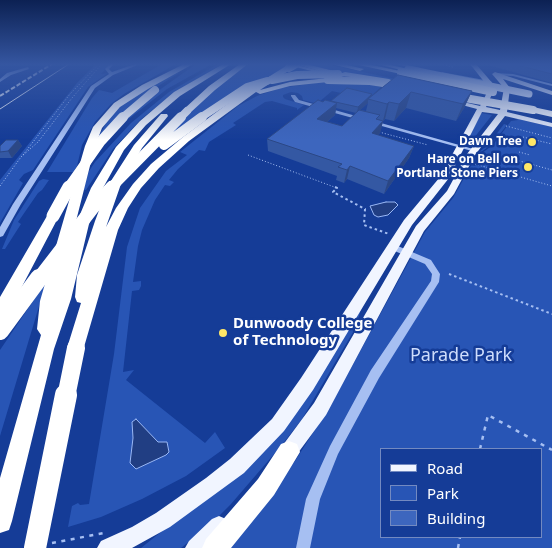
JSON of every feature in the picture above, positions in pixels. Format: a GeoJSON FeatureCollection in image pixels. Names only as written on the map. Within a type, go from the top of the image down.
{"type":"FeatureCollection","features":[{"type":"Feature","properties":{"kind":"highway"},"geometry":{"type":"LineString","coordinates":[[45,349],[48,301],[90,146],[98,127],[117,104],[135,90]]}},
{"type":"Feature","properties":{"kind":"highway"},"geometry":{"type":"LineString","coordinates":[[117,104],[141,90]]}},
{"type":"Feature","properties":{"kind":"highway"},"geometry":{"type":"LineString","coordinates":[[0,312],[73,179],[101,141],[122,119],[157,90]]}},
{"type":"Feature","properties":{"kind":"highway"},"geometry":{"type":"LineString","coordinates":[[52,216],[84,170],[105,145],[152,102],[170,90]]}},
{"type":"Feature","properties":{"kind":"highway"},"geometry":{"type":"LineString","coordinates":[[0,521],[45,349],[63,299],[75,246],[88,210],[106,172],[131,136],[171,99],[186,90]]}},
{"type":"Feature","properties":{"kind":"highway"},"geometry":{"type":"LineString","coordinates":[[41,546],[76,348],[85,274],[101,221],[120,175],[145,137],[180,102],[199,90]]}},
{"type":"Feature","properties":{"kind":"highway"},"geometry":{"type":"LineString","coordinates":[[0,331],[42,272],[113,185],[211,90]]}},
{"type":"Feature","properties":{"kind":"highway"},"geometry":{"type":"LineString","coordinates":[[76,231],[155,152],[215,107],[242,90]]}},
{"type":"Feature","properties":{"kind":"highway"},"geometry":{"type":"LineString","coordinates":[[76,348],[104,249],[117,217],[136,186],[164,158],[256,90]]}},
{"type":"Feature","properties":{"kind":"highway"},"geometry":{"type":"LineString","coordinates":[[243,98],[270,90]]}},
{"type":"Feature","properties":{"kind":"highway"},"geometry":{"type":"LineString","coordinates":[[468,90],[552,112]]}},
{"type":"Feature","properties":{"kind":"highway"},"geometry":{"type":"LineString","coordinates":[[439,94],[535,106],[552,105]]}},
{"type":"Feature","properties":{"kind":"highway"},"geometry":{"type":"LineString","coordinates":[[215,548],[266,487],[289,452]]}},
{"type":"Feature","properties":{"kind":"main road"},"geometry":{"type":"LineString","coordinates":[[196,548],[237,508],[260,480],[289,452],[320,409],[408,223],[444,178],[461,146],[486,109],[492,90]]}},
{"type":"Feature","properties":{"kind":"main road"},"geometry":{"type":"LineString","coordinates":[[108,548],[139,534],[163,520],[214,485],[237,466],[278,426],[398,245],[420,228],[450,192],[474,150],[503,113],[506,100],[502,90]]}},
{"type":"Feature","properties":{"kind":"main road"},"geometry":{"type":"LineString","coordinates":[[514,90],[552,100]]}},
{"type":"Feature","properties":{"kind":"main road"},"geometry":{"type":"LineString","coordinates":[[527,90],[552,93]]}},
{"type":"Feature","properties":{"kind":"main road"},"geometry":{"type":"LineString","coordinates":[[540,90],[552,93]]}},
{"type":"Feature","properties":{"kind":"main road"},"geometry":{"type":"LineString","coordinates":[[439,94],[486,109],[552,125]]}},
{"type":"Feature","properties":{"kind":"street"},"geometry":{"type":"LineString","coordinates":[[0,234],[17,204],[91,90]]}},
{"type":"Feature","properties":{"kind":"street"},"geometry":{"type":"LineString","coordinates":[[384,92],[387,90]]}},
{"type":"Feature","properties":{"kind":"street"},"geometry":{"type":"LineString","coordinates":[[293,96],[297,100],[474,150]]}},
{"type":"Feature","properties":{"kind":"street"},"geometry":{"type":"LineString","coordinates":[[303,548],[313,500],[334,450],[376,374],[435,282],[436,274],[431,265],[398,245]]}},
{"type":"Feature","properties":{"kind":"path"},"geometry":{"type":"LineString","coordinates":[[0,186],[74,90]]}},
{"type":"Feature","properties":{"kind":"path"},"geometry":{"type":"LineString","coordinates":[[21,157],[34,146],[79,90]]}},
{"type":"Feature","properties":{"kind":"path"},"geometry":{"type":"LineString","coordinates":[[506,126],[552,138]]}},
{"type":"Feature","properties":{"kind":"path"},"geometry":{"type":"LineString","coordinates":[[523,137],[552,144]]}},
{"type":"Feature","properties":{"kind":"path"},"geometry":{"type":"LineString","coordinates":[[397,141],[410,138]]}},
{"type":"Feature","properties":{"kind":"path"},"geometry":{"type":"LineString","coordinates":[[518,152],[530,155]]}},
{"type":"Feature","properties":{"kind":"path"},"geometry":{"type":"LineString","coordinates":[[248,156],[337,188],[333,192],[358,203],[365,209],[364,224],[398,245]]}},
{"type":"Feature","properties":{"kind":"path"},"geometry":{"type":"LineString","coordinates":[[516,160],[552,170]]}},
{"type":"Feature","properties":{"kind":"path"},"geometry":{"type":"LineString","coordinates":[[475,164],[552,186]]}},
{"type":"Feature","properties":{"kind":"path"},"geometry":{"type":"LineString","coordinates":[[449,274],[552,314]]}},
{"type":"Feature","properties":{"kind":"path"},"geometry":{"type":"LineString","coordinates":[[480,448],[488,415],[552,450]]}},
{"type":"Feature","properties":{"kind":"path"},"geometry":{"type":"LineString","coordinates":[[41,546],[96,536],[112,530]]}},
{"type":"Feature","properties":{"kind":"green space"},"geometry":{"type":"Polygon","coordinates":[[[72,90],[86,90],[33,170],[24,174],[19,180],[23,183],[0,223],[0,180],[72,90]]]}},
{"type":"Feature","properties":{"kind":"green space"},"geometry":{"type":"Polygon","coordinates":[[[99,90],[112,93],[118,90],[132,90],[111,104],[95,122],[82,145],[77,166],[73,172],[47,172],[92,98],[99,90]]]}},
{"type":"Feature","properties":{"kind":"green space"},"geometry":{"type":"Polygon","coordinates":[[[146,90],[153,90],[97,140],[107,121],[122,105],[146,90]]]}},
{"type":"Feature","properties":{"kind":"green space"},"geometry":{"type":"Polygon","coordinates":[[[166,90],[113,131],[158,91],[166,90]]]}},
{"type":"Feature","properties":{"kind":"green space"},"geometry":{"type":"Polygon","coordinates":[[[180,90],[141,119],[113,149],[86,190],[83,190],[89,171],[95,162],[131,123],[169,92],[180,90]]]}},
{"type":"Feature","properties":{"kind":"green space"},"geometry":{"type":"Polygon","coordinates":[[[213,90],[250,90],[155,146],[213,90]]]}},
{"type":"Feature","properties":{"kind":"green space"},"geometry":{"type":"Polygon","coordinates":[[[276,90],[378,90],[368,99],[332,91],[319,102],[322,105],[303,100],[302,96],[298,93],[291,92],[283,95],[285,99],[304,105],[297,110],[297,108],[272,101],[265,102],[233,123],[236,125],[209,142],[205,151],[199,150],[169,180],[174,182],[170,186],[165,185],[155,200],[142,230],[138,246],[133,282],[141,281],[141,286],[139,290],[132,291],[123,372],[134,370],[126,380],[205,443],[215,432],[225,448],[186,476],[142,499],[101,517],[68,527],[72,506],[78,503],[80,505],[89,504],[114,354],[127,247],[140,208],[166,171],[187,155],[180,152],[238,106],[257,96],[276,90]]]}},
{"type":"Feature","properties":{"kind":"green space"},"geometry":{"type":"Polygon","coordinates":[[[481,113],[492,115],[470,143],[467,143],[481,113]]]}},
{"type":"Feature","properties":{"kind":"green space","name":"Parade Park"},"geometry":{"type":"Polygon","coordinates":[[[514,118],[552,127],[552,548],[225,548],[295,461],[332,403],[425,232],[453,198],[478,153],[489,144],[504,124],[507,125],[491,145],[481,152],[473,165],[475,166],[482,153],[493,145],[511,121],[518,120],[514,118]]]}},
{"type":"Feature","properties":{"kind":"green space"},"geometry":{"type":"Polygon","coordinates":[[[43,179],[49,180],[18,222],[21,224],[5,249],[2,249],[14,220],[39,181],[43,179]]]}},
{"type":"Feature","properties":{"kind":"green space"},"geometry":{"type":"Polygon","coordinates":[[[46,282],[40,303],[0,436],[0,350],[46,282]]]}},
{"type":"Feature","properties":{"kind":"green space"},"geometry":{"type":"Polygon","coordinates":[[[361,309],[356,327],[302,419],[231,504],[211,524],[181,548],[141,548],[230,480],[361,309]]]}},
{"type":"Feature","properties":{"kind":"shaded area"},"geometry":{"type":"Polygon","coordinates":[[[395,202],[398,205],[388,215],[378,217],[374,215],[370,206],[395,202]]]}},
{"type":"Feature","properties":{"kind":"shaded area"},"geometry":{"type":"Polygon","coordinates":[[[136,419],[158,442],[167,442],[169,452],[136,469],[130,463],[133,438],[132,422],[136,419]]]}},
{"type":"Feature","properties":{"kind":"building"},"geometry":{"type":"Polygon","coordinates":[[[345,90],[372,94],[358,107],[331,101],[345,90]]]}},
{"type":"Feature","properties":{"kind":"building"},"geometry":{"type":"Polygon","coordinates":[[[380,90],[472,91],[463,104],[411,92],[399,104],[389,102],[387,104],[368,99],[380,90]]]}},
{"type":"Feature","properties":{"kind":"building"},"geometry":{"type":"Polygon","coordinates":[[[318,100],[337,103],[317,119],[342,126],[359,110],[380,115],[376,119],[383,121],[372,133],[414,146],[388,181],[350,166],[347,170],[338,167],[342,164],[267,139],[318,100]]]}},
{"type":"Feature","properties":{"kind":"building"},"geometry":{"type":"Polygon","coordinates":[[[6,140],[18,140],[8,151],[0,152],[0,146],[6,140]]]}},
{"type":"Feature","properties":{"kind":"tram line"},"geometry":{"type":"LineString","coordinates":[[0,109],[30,90]]}},
{"type":"Feature","properties":{"kind":"railway"},"geometry":{"type":"LineString","coordinates":[[0,96],[10,90]]}},
{"type":"Feature","properties":{"kind":"place","name":"Dawn Tree"},"geometry":{"type":"Point","coordinates":[532,142]}},
{"type":"Feature","properties":{"kind":"place","name":"Hare on Bell on Portland Stone Piers"},"geometry":{"type":"Point","coordinates":[528,167]}},
{"type":"Feature","properties":{"kind":"place","name":"Dunwoody College of Technology"},"geometry":{"type":"Point","coordinates":[223,333]}}]}
